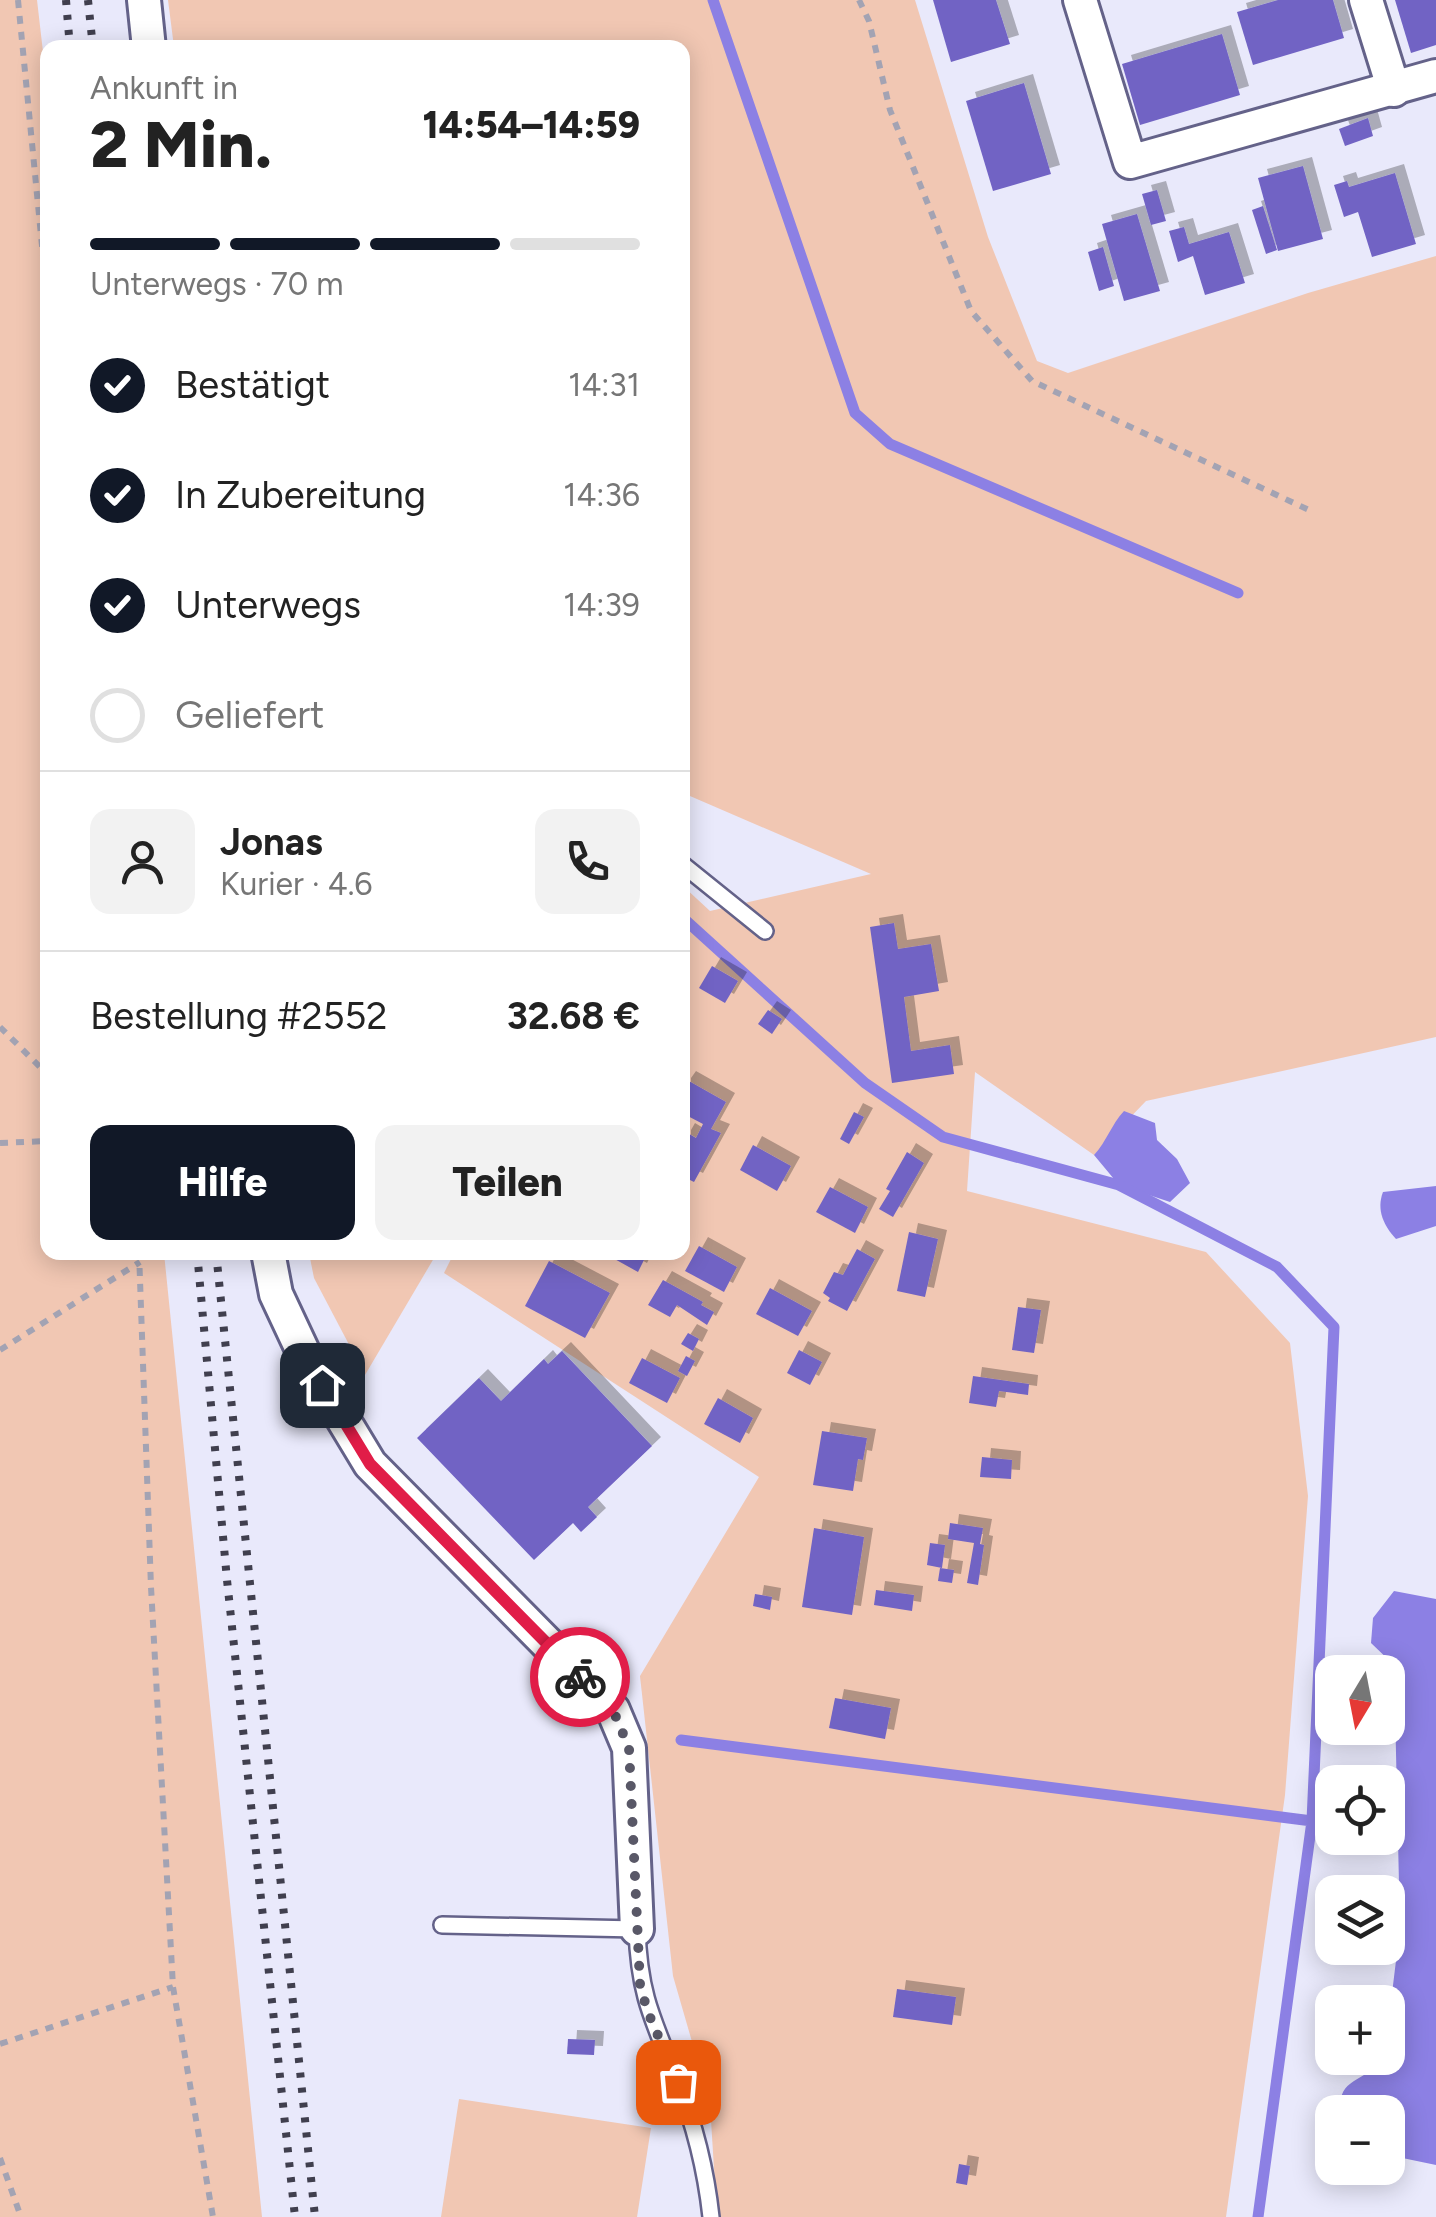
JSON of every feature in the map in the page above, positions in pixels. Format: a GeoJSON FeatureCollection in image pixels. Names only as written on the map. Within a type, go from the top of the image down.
{"type":"FeatureCollection","features":[{"type":"Feature","properties":{"kind":"street"},"geometry":{"type":"LineString","coordinates":[[144,0],[147,40]]}},
{"type":"Feature","properties":{"kind":"street"},"geometry":{"type":"LineString","coordinates":[[1080,0],[1130,162],[1436,76]]}},
{"type":"Feature","properties":{"kind":"street"},"geometry":{"type":"LineString","coordinates":[[1366,0],[1394,90]]}},
{"type":"Feature","properties":{"kind":"street"},"geometry":{"type":"LineString","coordinates":[[270,1260],[276,1294],[291,1326],[336,1411],[370,1464],[613,1710],[629,1748],[637,1929]]}},
{"type":"Feature","properties":{"kind":"lane"},"geometry":{"type":"LineString","coordinates":[[690,870],[765,931]]}},
{"type":"Feature","properties":{"kind":"lane"},"geometry":{"type":"LineString","coordinates":[[442,1925],[637,1929],[640,1984],[696,2139],[711,2217]]}},
{"type":"Feature","properties":{"kind":"path"},"geometry":{"type":"LineString","coordinates":[[18,0],[40,226]]}},
{"type":"Feature","properties":{"kind":"path"},"geometry":{"type":"LineString","coordinates":[[859,0],[869,22],[890,110],[971,311],[1032,380],[1309,510]]}},
{"type":"Feature","properties":{"kind":"path"},"geometry":{"type":"LineString","coordinates":[[0,1027],[40,1067]]}},
{"type":"Feature","properties":{"kind":"path"},"geometry":{"type":"LineString","coordinates":[[0,1142],[40,1141]]}},
{"type":"Feature","properties":{"kind":"path"},"geometry":{"type":"LineString","coordinates":[[0,1350],[135,1260]]}},
{"type":"Feature","properties":{"kind":"path"},"geometry":{"type":"LineString","coordinates":[[140,1260],[173,1988],[214,2217]]}},
{"type":"Feature","properties":{"kind":"path"},"geometry":{"type":"LineString","coordinates":[[0,2044],[173,1988]]}},
{"type":"Feature","properties":{"kind":"path"},"geometry":{"type":"LineString","coordinates":[[0,2158],[21,2217]]}},
{"type":"Feature","properties":{"kind":"shaded area"},"geometry":{"type":"Polygon","coordinates":[[[0,0],[37,0],[42,40],[40,1260],[165,1260],[262,2217],[0,2217],[0,0]]]}},
{"type":"Feature","properties":{"kind":"shaded area"},"geometry":{"type":"Polygon","coordinates":[[[168,0],[915,0],[988,237],[1037,361],[1068,373],[1308,293],[1436,256],[1436,1037],[1146,1101],[1094,1155],[975,1072],[967,1191],[1206,1252],[1290,1343],[1308,1496],[1285,1795],[1226,2217],[717,2217],[710,2104],[673,1976],[640,1676],[759,1477],[444,1273],[450,1260],[690,1260],[690,892],[710,911],[871,874],[690,796],[690,40],[173,40],[168,0]]]}},
{"type":"Feature","properties":{"kind":"shaded area"},"geometry":{"type":"Polygon","coordinates":[[[1124,1111],[1155,1123],[1157,1140],[1177,1159],[1190,1183],[1170,1202],[1119,1185],[1094,1155],[1124,1111]]]}},
{"type":"Feature","properties":{"kind":"shaded area"},"geometry":{"type":"Polygon","coordinates":[[[1436,1186],[1436,1226],[1396,1239],[1382,1217],[1383,1192],[1436,1186]]]}},
{"type":"Feature","properties":{"kind":"shaded area"},"geometry":{"type":"Polygon","coordinates":[[[310,1260],[433,1260],[365,1375],[314,1278],[310,1260]]]}},
{"type":"Feature","properties":{"kind":"shaded area"},"geometry":{"type":"Polygon","coordinates":[[[1394,1591],[1436,1599],[1436,2165],[1405,2159],[1405,2095],[1342,2095],[1348,2085],[1364,2075],[1405,2075],[1405,1985],[1393,1985],[1395,1965],[1405,1965],[1405,1875],[1399,1875],[1398,1855],[1405,1855],[1405,1765],[1396,1765],[1396,1745],[1405,1745],[1405,1655],[1384,1655],[1371,1643],[1373,1618],[1394,1591]]]}},
{"type":"Feature","properties":{"kind":"shaded area"},"geometry":{"type":"Polygon","coordinates":[[[459,2099],[651,2128],[637,2217],[441,2217],[459,2099]]]}},
{"type":"Feature","properties":{"kind":"building"},"geometry":{"type":"Polygon","coordinates":[[[933,0],[996,0],[1010,44],[951,62],[933,0]]]}},
{"type":"Feature","properties":{"kind":"building"},"geometry":{"type":"Polygon","coordinates":[[[1278,0],[1333,0],[1344,38],[1253,65],[1237,12],[1278,0]]]}},
{"type":"Feature","properties":{"kind":"building"},"geometry":{"type":"Polygon","coordinates":[[[1395,0],[1436,0],[1436,45],[1411,53],[1395,0]]]}},
{"type":"Feature","properties":{"kind":"building"},"geometry":{"type":"Polygon","coordinates":[[[1222,34],[1240,95],[1140,125],[1122,64],[1222,34]]]}},
{"type":"Feature","properties":{"kind":"building"},"geometry":{"type":"Polygon","coordinates":[[[1024,83],[1051,174],[993,191],[966,101],[1024,83]]]}},
{"type":"Feature","properties":{"kind":"building"},"geometry":{"type":"Polygon","coordinates":[[[1368,118],[1373,136],[1345,146],[1339,129],[1368,118]]]}},
{"type":"Feature","properties":{"kind":"building"},"geometry":{"type":"Polygon","coordinates":[[[1303,166],[1323,239],[1278,251],[1258,178],[1303,166]]]}},
{"type":"Feature","properties":{"kind":"building"},"geometry":{"type":"Polygon","coordinates":[[[1395,173],[1416,244],[1372,257],[1358,212],[1344,217],[1334,185],[1347,181],[1349,187],[1395,173]]]}},
{"type":"Feature","properties":{"kind":"building"},"geometry":{"type":"Polygon","coordinates":[[[1157,190],[1166,221],[1151,225],[1142,194],[1157,190]]]}},
{"type":"Feature","properties":{"kind":"building"},"geometry":{"type":"Polygon","coordinates":[[[1263,206],[1277,250],[1266,254],[1252,210],[1263,206]]]}},
{"type":"Feature","properties":{"kind":"building"},"geometry":{"type":"Polygon","coordinates":[[[1137,214],[1160,291],[1124,301],[1102,224],[1137,214]]]}},
{"type":"Feature","properties":{"kind":"building"},"geometry":{"type":"Polygon","coordinates":[[[1184,227],[1189,244],[1229,232],[1245,283],[1205,295],[1193,256],[1178,262],[1169,231],[1184,227]]]}},
{"type":"Feature","properties":{"kind":"building"},"geometry":{"type":"Polygon","coordinates":[[[1103,247],[1114,286],[1099,291],[1088,252],[1103,247]]]}},
{"type":"Feature","properties":{"kind":"building"},"geometry":{"type":"Polygon","coordinates":[[[894,923],[898,949],[931,944],[939,991],[904,997],[911,1051],[950,1045],[954,1074],[892,1083],[870,927],[894,923]]]}},
{"type":"Feature","properties":{"kind":"building"},"geometry":{"type":"Polygon","coordinates":[[[712,966],[738,981],[725,1003],[699,988],[712,966]]]}},
{"type":"Feature","properties":{"kind":"building"},"geometry":{"type":"Polygon","coordinates":[[[768,1010],[782,1019],[772,1034],[758,1024],[768,1010]]]}},
{"type":"Feature","properties":{"kind":"building"},"geometry":{"type":"Polygon","coordinates":[[[690,1082],[726,1102],[711,1129],[721,1133],[694,1182],[690,1180],[690,1134],[696,1138],[703,1124],[690,1117],[690,1082]]]}},
{"type":"Feature","properties":{"kind":"building"},"geometry":{"type":"Polygon","coordinates":[[[854,1112],[864,1117],[849,1144],[840,1139],[854,1112]]]}},
{"type":"Feature","properties":{"kind":"building"},"geometry":{"type":"Polygon","coordinates":[[[753,1145],[791,1166],[777,1191],[740,1170],[753,1145]]]}},
{"type":"Feature","properties":{"kind":"building"},"geometry":{"type":"Polygon","coordinates":[[[907,1152],[924,1163],[893,1217],[879,1209],[907,1152]]]}},
{"type":"Feature","properties":{"kind":"building"},"geometry":{"type":"Polygon","coordinates":[[[830,1187],[868,1207],[855,1233],[816,1212],[830,1187]]]}},
{"type":"Feature","properties":{"kind":"building"},"geometry":{"type":"Polygon","coordinates":[[[909,1232],[938,1239],[925,1297],[897,1291],[909,1232]]]}},
{"type":"Feature","properties":{"kind":"building"},"geometry":{"type":"Polygon","coordinates":[[[699,1246],[737,1267],[724,1292],[685,1271],[699,1246]]]}},
{"type":"Feature","properties":{"kind":"building"},"geometry":{"type":"Polygon","coordinates":[[[857,1249],[875,1259],[847,1311],[828,1301],[830,1298],[823,1293],[834,1272],[843,1275],[857,1249]]]}},
{"type":"Feature","properties":{"kind":"building"},"geometry":{"type":"Polygon","coordinates":[[[616,1260],[644,1260],[638,1272],[616,1260]]]}},
{"type":"Feature","properties":{"kind":"building"},"geometry":{"type":"Polygon","coordinates":[[[549,1261],[610,1293],[585,1338],[525,1306],[549,1261]]]}},
{"type":"Feature","properties":{"kind":"building"},"geometry":{"type":"Polygon","coordinates":[[[663,1280],[714,1312],[707,1325],[677,1305],[670,1317],[648,1305],[663,1280]]]}},
{"type":"Feature","properties":{"kind":"building"},"geometry":{"type":"Polygon","coordinates":[[[770,1288],[812,1311],[798,1336],[756,1314],[770,1288]]]}},
{"type":"Feature","properties":{"kind":"building"},"geometry":{"type":"Polygon","coordinates":[[[1018,1307],[1041,1310],[1034,1353],[1012,1350],[1018,1307]]]}},
{"type":"Feature","properties":{"kind":"building"},"geometry":{"type":"Polygon","coordinates":[[[688,1333],[699,1339],[693,1351],[681,1344],[688,1333]]]}},
{"type":"Feature","properties":{"kind":"building"},"geometry":{"type":"Polygon","coordinates":[[[799,1350],[822,1362],[810,1385],[787,1373],[799,1350]]]}},
{"type":"Feature","properties":{"kind":"building"},"geometry":{"type":"Polygon","coordinates":[[[562,1351],[652,1446],[588,1507],[597,1517],[581,1532],[573,1523],[534,1560],[417,1438],[479,1378],[501,1401],[544,1359],[548,1364],[562,1351]]]}},
{"type":"Feature","properties":{"kind":"building"},"geometry":{"type":"Polygon","coordinates":[[[686,1356],[695,1361],[687,1376],[678,1371],[686,1356]]]}},
{"type":"Feature","properties":{"kind":"building"},"geometry":{"type":"Polygon","coordinates":[[[642,1358],[680,1378],[667,1403],[629,1383],[642,1358]]]}},
{"type":"Feature","properties":{"kind":"building"},"geometry":{"type":"Polygon","coordinates":[[[973,1376],[1029,1384],[1028,1395],[999,1391],[996,1407],[969,1403],[973,1376]]]}},
{"type":"Feature","properties":{"kind":"building"},"geometry":{"type":"Polygon","coordinates":[[[718,1398],[753,1418],[740,1443],[704,1424],[718,1398]]]}},
{"type":"Feature","properties":{"kind":"building"},"geometry":{"type":"Polygon","coordinates":[[[822,1431],[867,1438],[863,1460],[858,1459],[853,1491],[813,1485],[822,1431]]]}},
{"type":"Feature","properties":{"kind":"building"},"geometry":{"type":"Polygon","coordinates":[[[982,1457],[1012,1460],[1011,1479],[980,1477],[982,1457]]]}},
{"type":"Feature","properties":{"kind":"building"},"geometry":{"type":"Polygon","coordinates":[[[950,1523],[983,1528],[978,1585],[967,1583],[974,1543],[948,1539],[950,1523]]]}},
{"type":"Feature","properties":{"kind":"building"},"geometry":{"type":"Polygon","coordinates":[[[814,1528],[864,1537],[852,1615],[802,1607],[814,1528]]]}},
{"type":"Feature","properties":{"kind":"building"},"geometry":{"type":"Polygon","coordinates":[[[930,1543],[945,1545],[942,1568],[927,1565],[930,1543]]]}},
{"type":"Feature","properties":{"kind":"building"},"geometry":{"type":"Polygon","coordinates":[[[940,1568],[954,1570],[952,1583],[938,1581],[940,1568]]]}},
{"type":"Feature","properties":{"kind":"building"},"geometry":{"type":"Polygon","coordinates":[[[876,1590],[914,1595],[912,1611],[874,1605],[876,1590]]]}},
{"type":"Feature","properties":{"kind":"building"},"geometry":{"type":"Polygon","coordinates":[[[755,1594],[772,1597],[770,1610],[753,1606],[755,1594]]]}},
{"type":"Feature","properties":{"kind":"building"},"geometry":{"type":"Polygon","coordinates":[[[835,1698],[891,1708],[885,1739],[829,1728],[835,1698]]]}},
{"type":"Feature","properties":{"kind":"building"},"geometry":{"type":"Polygon","coordinates":[[[897,1989],[956,1997],[952,2025],[893,2017],[897,1989]]]}},
{"type":"Feature","properties":{"kind":"building"},"geometry":{"type":"Polygon","coordinates":[[[568,2039],[595,2040],[594,2055],[567,2054],[568,2039]]]}},
{"type":"Feature","properties":{"kind":"building"},"geometry":{"type":"Polygon","coordinates":[[[959,2164],[970,2166],[967,2185],[956,2183],[959,2164]]]}},
{"type":"Feature","properties":{"kind":"waterway"},"geometry":{"type":"LineString","coordinates":[[713,0],[855,413],[890,444],[1238,593]]}},
{"type":"Feature","properties":{"kind":"waterway"},"geometry":{"type":"LineString","coordinates":[[690,924],[865,1083],[943,1137],[1119,1185],[1277,1267],[1334,1327],[1312,1821]]}},
{"type":"Feature","properties":{"kind":"waterway"},"geometry":{"type":"LineString","coordinates":[[681,1740],[1312,1821],[1258,2217]]}},
{"type":"Feature","properties":{"kind":"railway"},"geometry":{"type":"LineString","coordinates":[[66,0],[69,40]]}},
{"type":"Feature","properties":{"kind":"railway"},"geometry":{"type":"LineString","coordinates":[[88,0],[92,40]]}},
{"type":"Feature","properties":{"kind":"railway"},"geometry":{"type":"LineString","coordinates":[[198,1260],[227,1580],[295,2217]]}},
{"type":"Feature","properties":{"kind":"railway"},"geometry":{"type":"LineString","coordinates":[[217,1260],[315,2217]]}},
{"type":"Feature","properties":{"kind":"way so far"},"geometry":{"type":"LineString","coordinates":[[580,1677],[613,1710],[629,1748],[640,1984],[678,2082]]}},
{"type":"Feature","properties":{"kind":"route"},"geometry":{"type":"LineString","coordinates":[[322,1385],[370,1464],[580,1677]]}}]}
